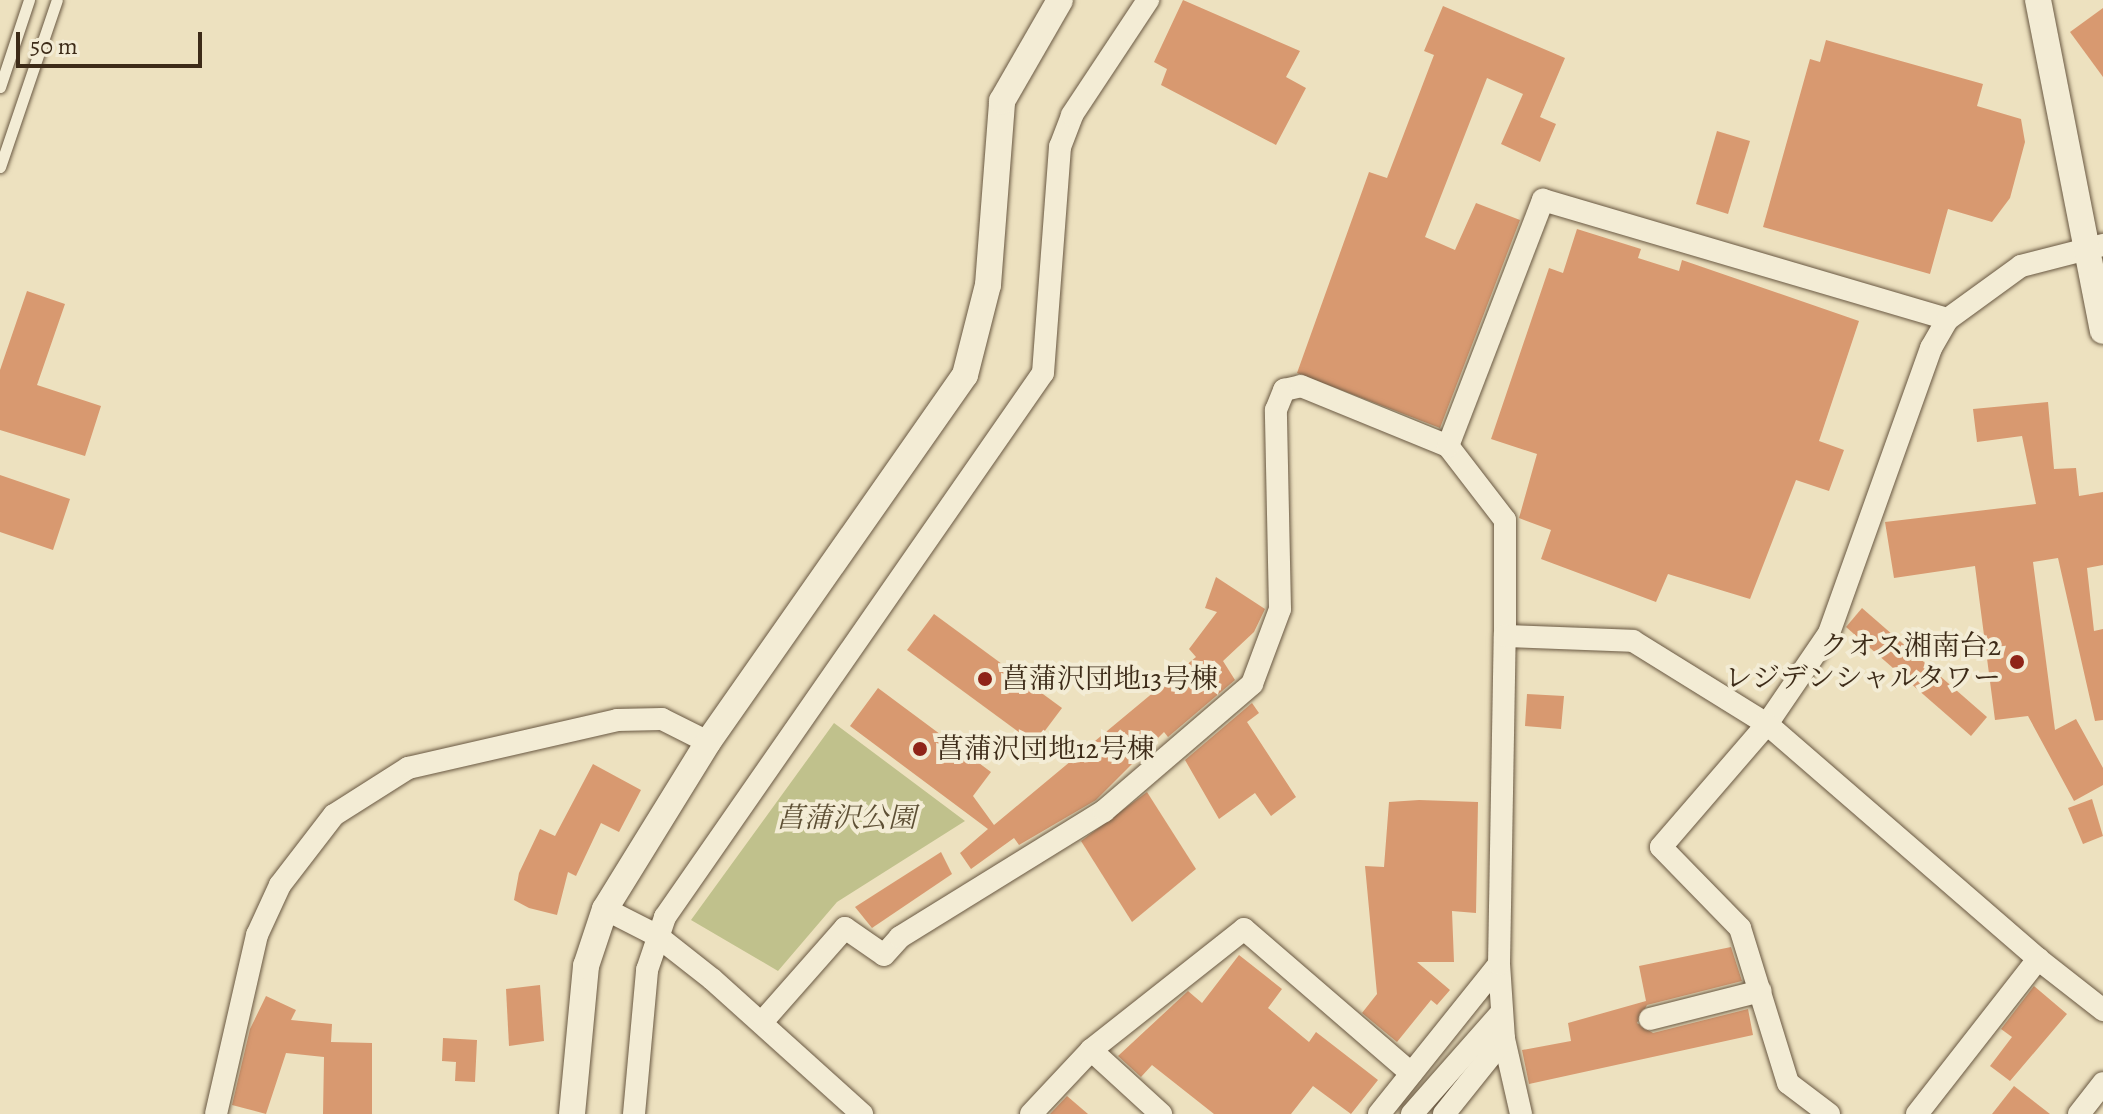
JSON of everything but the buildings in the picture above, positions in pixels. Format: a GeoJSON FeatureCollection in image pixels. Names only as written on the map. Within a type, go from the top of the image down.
{"type":"FeatureCollection","features":[{"type":"Feature","properties":{"kind":"street"},"geometry":{"type":"LineString","coordinates":[[572,1114],[586,966],[605,909],[708,742],[965,375],[988,285],[1002,101],[1060,0]]}},
{"type":"Feature","properties":{"kind":"street"},"geometry":{"type":"LineString","coordinates":[[634,1114],[656,935],[730,818],[1009,432],[1043,373],[1060,147],[1072,115],[1148,0]]}},
{"type":"Feature","properties":{"kind":"street"},"geometry":{"type":"LineString","coordinates":[[2038,0],[2094,246],[2103,331]]}},
{"type":"Feature","properties":{"kind":"street"},"geometry":{"type":"LineString","coordinates":[[1448,446],[1543,200],[1948,319]]}},
{"type":"Feature","properties":{"kind":"street"},"geometry":{"type":"LineString","coordinates":[[1829,1114],[1788,1083],[1740,928],[1661,847],[1767,724],[1829,633],[1931,348],[1948,319],[2021,266],[2094,246]]}},
{"type":"Feature","properties":{"kind":"street"},"geometry":{"type":"LineString","coordinates":[[763,1021],[845,928],[884,955],[900,937],[1104,811],[1252,684],[1280,609],[1276,410],[1284,390],[1301,386],[1448,446],[1505,520],[1499,964],[1504,1039],[1521,1114]]}},
{"type":"Feature","properties":{"kind":"street"},"geometry":{"type":"LineString","coordinates":[[1505,636],[1633,641],[1767,724],[2038,959],[2103,1010]]}},
{"type":"Feature","properties":{"kind":"street"},"geometry":{"type":"LineString","coordinates":[[216,1114],[257,935],[309,843],[354,800],[408,768],[617,720],[662,719],[708,742]]}},
{"type":"Feature","properties":{"kind":"street"},"geometry":{"type":"LineString","coordinates":[[605,909],[656,935],[763,1021],[862,1114]]}},
{"type":"Feature","properties":{"kind":"street"},"geometry":{"type":"LineString","coordinates":[[1031,1114],[1091,1050],[1244,929],[1411,1073]]}},
{"type":"Feature","properties":{"kind":"street"},"geometry":{"type":"LineString","coordinates":[[1917,1114],[2038,959]]}},
{"type":"Feature","properties":{"kind":"street"},"geometry":{"type":"LineString","coordinates":[[1379,1114],[1499,964]]}},
{"type":"Feature","properties":{"kind":"street"},"geometry":{"type":"LineString","coordinates":[[1650,1019],[1761,991]]}},
{"type":"Feature","properties":{"kind":"street"},"geometry":{"type":"LineString","coordinates":[[1412,1114],[1501,1013]]}},
{"type":"Feature","properties":{"kind":"street"},"geometry":{"type":"LineString","coordinates":[[1444,1114],[1504,1039]]}},
{"type":"Feature","properties":{"kind":"street"},"geometry":{"type":"LineString","coordinates":[[1091,1050],[1161,1114]]}},
{"type":"Feature","properties":{"kind":"street"},"geometry":{"type":"LineString","coordinates":[[2079,1114],[2103,1083]]}},
{"type":"Feature","properties":{"kind":"lane"},"geometry":{"type":"LineString","coordinates":[[0,87],[29,0]]}},
{"type":"Feature","properties":{"kind":"lane"},"geometry":{"type":"LineString","coordinates":[[0,167],[57,0]]}},
{"type":"Feature","properties":{"kind":"green space","name":"菖蒲沢公園"},"geometry":{"type":"Polygon","coordinates":[[[834,723],[965,821],[837,902],[778,971],[691,920],[834,723]]]}},
{"type":"Feature","properties":{"kind":"place","name":"クオス湘南台2 レジデンシャルタワー"},"geometry":{"type":"Point","coordinates":[2017,662]}},
{"type":"Feature","properties":{"kind":"place","name":"菖蒲沢団地13号棟"},"geometry":{"type":"Point","coordinates":[985,679]}},
{"type":"Feature","properties":{"kind":"place","name":"菖蒲沢団地12号棟"},"geometry":{"type":"Point","coordinates":[920,749]}}]}
